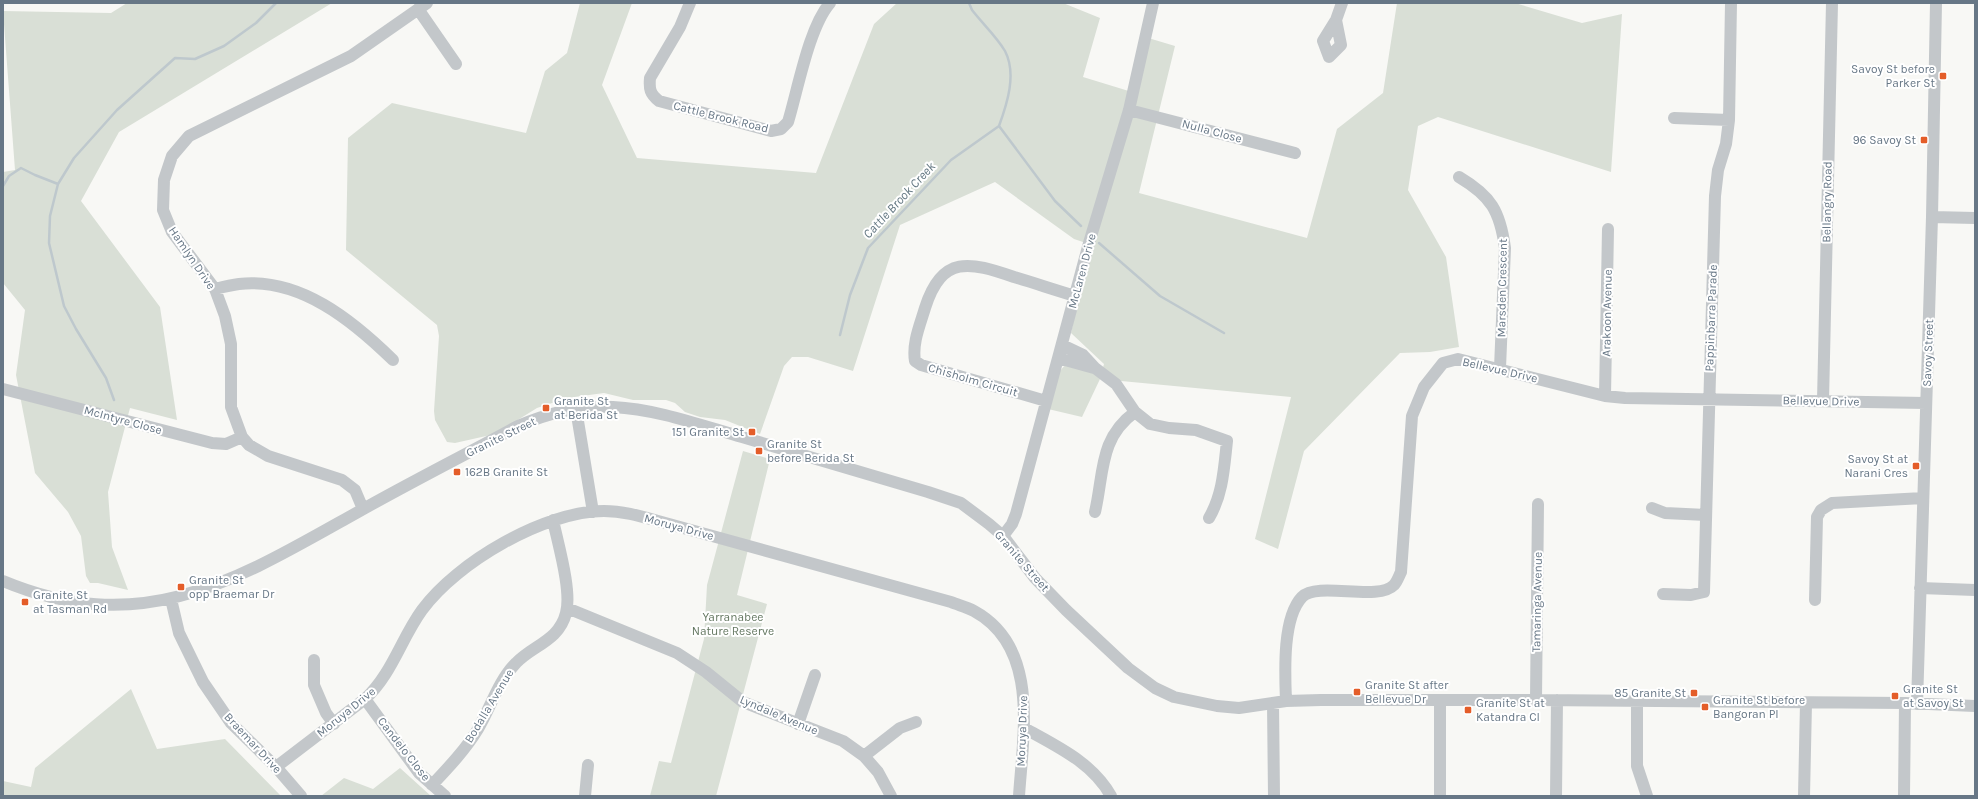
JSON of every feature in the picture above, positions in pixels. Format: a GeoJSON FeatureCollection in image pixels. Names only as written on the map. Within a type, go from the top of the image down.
{"type":"FeatureCollection","features":[{"type":"Feature","properties":{"kind":"street","name":"Cattle Brook Road"},"geometry":{"type":"LineString","coordinates":[[690,3],[680,27],[650,78],[649,87],[653,96],[659,101],[771,131],[781,129],[788,122],[813,34],[824,10],[830,3]]}},
{"type":"Feature","properties":{"kind":"street","name":"McLaren Drive"},"geometry":{"type":"LineString","coordinates":[[1003,536],[1012,524],[1016,514],[1075,296],[1129,110],[1153,3]]}},
{"type":"Feature","properties":{"kind":"street"},"geometry":{"type":"LineString","coordinates":[[1336,20],[1342,3]]}},
{"type":"Feature","properties":{"kind":"street","name":"Pappinbarra Parade"},"geometry":{"type":"LineString","coordinates":[[1663,594],[1692,595],[1704,592],[1715,196],[1718,170],[1726,144],[1729,120],[1731,3]]}},
{"type":"Feature","properties":{"kind":"street","name":"Bellangry Road"},"geometry":{"type":"LineString","coordinates":[[1822,401],[1832,3]]}},
{"type":"Feature","properties":{"kind":"street","name":"Savoy Street"},"geometry":{"type":"LineString","coordinates":[[1904,796],[1920,588],[1932,216],[1936,3]]}},
{"type":"Feature","properties":{"kind":"street"},"geometry":{"type":"LineString","coordinates":[[423,6],[456,64]]}},
{"type":"Feature","properties":{"kind":"street","name":"Hamlyn Drive"},"geometry":{"type":"LineString","coordinates":[[363,509],[355,490],[342,480],[268,456],[249,445],[242,437],[231,407],[231,344],[225,316],[215,289],[172,232],[163,210],[164,180],[172,156],[189,136],[350,56],[423,6]]}},
{"type":"Feature","properties":{"kind":"street","name":"Nulla Close"},"geometry":{"type":"LineString","coordinates":[[1129,110],[1295,153]]}},
{"type":"Feature","properties":{"kind":"street"},"geometry":{"type":"LineString","coordinates":[[1674,118],[1729,120]]}},
{"type":"Feature","properties":{"kind":"street","name":"Marsden Crescent"},"geometry":{"type":"LineString","coordinates":[[1459,177],[1477,188],[1489,199],[1497,213],[1502,230],[1505,248],[1500,368]]}},
{"type":"Feature","properties":{"kind":"street"},"geometry":{"type":"LineString","coordinates":[[1932,216],[1975,218]]}},
{"type":"Feature","properties":{"kind":"street","name":"Arakoon Avenue"},"geometry":{"type":"LineString","coordinates":[[1606,396],[1608,229]]}},
{"type":"Feature","properties":{"kind":"street","name":"Chisholm Circuit"},"geometry":{"type":"LineString","coordinates":[[1046,401],[921,365],[915,361],[915,343],[932,288],[940,278],[950,270],[960,266],[982,266],[1075,296]]}},
{"type":"Feature","properties":{"kind":"street"},"geometry":{"type":"LineString","coordinates":[[215,289],[240,284],[267,284],[304,295],[340,314],[367,334],[393,360]]}},
{"type":"Feature","properties":{"kind":"street"},"geometry":{"type":"LineString","coordinates":[[1062,345],[1083,355],[1095,368],[1116,384],[1135,412],[1150,424],[1160,427],[1196,430],[1227,441],[1222,487],[1217,504],[1209,518]]}},
{"type":"Feature","properties":{"kind":"street"},"geometry":{"type":"LineString","coordinates":[[1058,358],[1095,368]]}},
{"type":"Feature","properties":{"kind":"street","name":"Bellevue Drive"},"geometry":{"type":"LineString","coordinates":[[1280,702],[1285,685],[1287,640],[1295,609],[1302,597],[1316,592],[1384,591],[1394,585],[1401,572],[1412,416],[1424,387],[1443,363],[1458,359],[1500,368],[1606,396],[1625,398],[1926,403]]}},
{"type":"Feature","properties":{"kind":"street","name":"McIntyre Close"},"geometry":{"type":"LineString","coordinates":[[3,389],[212,444],[226,444],[242,437]]}},
{"type":"Feature","properties":{"kind":"street","name":"Granite Street"},"geometry":{"type":"LineString","coordinates":[[3,581],[25,591],[79,603],[139,604],[171,599],[203,591],[256,569],[363,509],[518,426],[548,414],[576,408],[612,407],[661,415],[928,492],[961,503],[978,514],[1003,536],[1035,578],[1066,610],[1128,668],[1155,688],[1174,697],[1217,706],[1239,708],[1280,702],[1299,701],[1440,700],[1806,702],[1975,706]]}},
{"type":"Feature","properties":{"kind":"street"},"geometry":{"type":"LineString","coordinates":[[576,408],[593,512]]}},
{"type":"Feature","properties":{"kind":"street"},"geometry":{"type":"LineString","coordinates":[[1095,512],[1099,494],[1102,463],[1111,438],[1124,420],[1135,412]]}},
{"type":"Feature","properties":{"kind":"street"},"geometry":{"type":"LineString","coordinates":[[1815,600],[1816,524],[1821,510],[1832,503],[1923,498]]}},
{"type":"Feature","properties":{"kind":"street","name":"Tamaringa Avenue"},"geometry":{"type":"LineString","coordinates":[[1536,700],[1538,504]]}},
{"type":"Feature","properties":{"kind":"street"},"geometry":{"type":"LineString","coordinates":[[1652,508],[1665,513],[1706,515]]}},
{"type":"Feature","properties":{"kind":"street","name":"Moruya Drive"},"geometry":{"type":"LineString","coordinates":[[276,767],[365,699],[384,678],[414,622],[431,598],[447,582],[485,555],[528,530],[553,520],[593,512],[616,512],[651,519],[943,600],[974,611],[992,625],[1004,639],[1014,654],[1021,675],[1024,698],[1024,728],[1019,796]]}},
{"type":"Feature","properties":{"kind":"street","name":"Bodalla Avenue"},"geometry":{"type":"LineString","coordinates":[[432,785],[471,739],[516,662],[548,641],[557,632],[562,624],[567,608],[566,591],[553,520]]}},
{"type":"Feature","properties":{"kind":"street"},"geometry":{"type":"LineString","coordinates":[[1920,588],[1975,590]]}},
{"type":"Feature","properties":{"kind":"street","name":"Braemar Drive"},"geometry":{"type":"LineString","coordinates":[[171,599],[179,633],[203,682],[231,722],[276,767],[301,796]]}},
{"type":"Feature","properties":{"kind":"street","name":"Lyndale Avenue"},"geometry":{"type":"LineString","coordinates":[[567,608],[677,653],[706,672],[742,702],[843,741],[864,756],[878,772],[891,796]]}},
{"type":"Feature","properties":{"kind":"street"},"geometry":{"type":"LineString","coordinates":[[314,660],[314,685],[326,713],[334,724]]}},
{"type":"Feature","properties":{"kind":"street"},"geometry":{"type":"LineString","coordinates":[[798,724],[815,675]]}},
{"type":"Feature","properties":{"kind":"street"},"geometry":{"type":"LineString","coordinates":[[1285,685],[1299,701]]}},
{"type":"Feature","properties":{"kind":"street","name":"Candelo Close"},"geometry":{"type":"LineString","coordinates":[[365,699],[419,772],[445,796]]}},
{"type":"Feature","properties":{"kind":"street"},"geometry":{"type":"LineString","coordinates":[[1440,700],[1440,796]]}},
{"type":"Feature","properties":{"kind":"street"},"geometry":{"type":"LineString","coordinates":[[1556,796],[1557,700]]}},
{"type":"Feature","properties":{"kind":"street"},"geometry":{"type":"LineString","coordinates":[[1637,701],[1637,766],[1648,796]]}},
{"type":"Feature","properties":{"kind":"street"},"geometry":{"type":"LineString","coordinates":[[1274,796],[1280,702]]}},
{"type":"Feature","properties":{"kind":"street"},"geometry":{"type":"LineString","coordinates":[[1804,796],[1806,702]]}},
{"type":"Feature","properties":{"kind":"street"},"geometry":{"type":"LineString","coordinates":[[864,756],[900,728],[916,722]]}},
{"type":"Feature","properties":{"kind":"street"},"geometry":{"type":"LineString","coordinates":[[1024,728],[1080,760],[1100,779],[1111,796]]}},
{"type":"Feature","properties":{"kind":"street"},"geometry":{"type":"LineString","coordinates":[[585,796],[588,765]]}},
{"type":"Feature","properties":{"kind":"green space"},"geometry":{"type":"Polygon","coordinates":[[[127,3],[332,3],[119,132],[81,201],[160,307],[177,420],[130,408],[108,492],[112,547],[128,590],[98,583],[90,583],[86,576],[81,536],[68,512],[35,473],[16,375],[25,310],[3,283],[3,172],[15,170],[3,11],[111,13],[127,3]]]}},
{"type":"Feature","properties":{"kind":"green space"},"geometry":{"type":"Polygon","coordinates":[[[580,3],[632,3],[602,85],[637,158],[816,173],[874,24],[897,3],[1063,3],[1100,18],[1083,77],[1132,92],[1145,37],[1175,46],[1139,193],[1307,238],[1337,129],[1383,93],[1397,3],[1515,3],[1582,23],[1622,14],[1611,172],[1438,117],[1418,126],[1408,190],[1446,257],[1459,347],[1430,352],[1400,353],[1304,451],[1278,549],[1255,539],[1291,397],[1100,379],[1082,417],[1048,409],[1059,372],[1066,364],[1096,374],[1100,378],[1104,364],[1071,333],[1089,244],[1074,239],[995,182],[900,225],[853,371],[808,357],[792,357],[784,366],[760,434],[725,420],[700,417],[685,412],[675,403],[666,400],[633,400],[604,393],[567,398],[537,408],[495,434],[455,443],[447,442],[435,420],[434,411],[439,336],[437,325],[346,250],[348,138],[392,103],[526,133],[545,71],[567,53],[580,3]]]}},
{"type":"Feature","properties":{"kind":"green space","name":"Yarranabee Nature Reserve"},"geometry":{"type":"Polygon","coordinates":[[[743,451],[770,459],[737,595],[767,604],[716,796],[650,796],[659,761],[671,763],[704,639],[707,585],[743,451]]]}},
{"type":"Feature","properties":{"kind":"green space"},"geometry":{"type":"Polygon","coordinates":[[[131,689],[157,749],[225,739],[281,796],[3,796],[3,781],[31,787],[35,768],[131,689]]]}},
{"type":"Feature","properties":{"kind":"green space"},"geometry":{"type":"Polygon","coordinates":[[[400,768],[431,796],[321,796],[344,778],[373,789],[400,768]]]}},
{"type":"Feature","properties":{"kind":"waterway"},"geometry":{"type":"LineString","coordinates":[[114,400],[106,378],[76,329],[64,306],[49,243],[50,216],[58,184],[74,158],[117,110],[175,58],[195,59],[224,46],[256,23],[276,3]]}},
{"type":"Feature","properties":{"kind":"waterway","name":"Cattle Brook Creek"},"geometry":{"type":"LineString","coordinates":[[969,3],[972,10],[1002,46],[1009,60],[1010,89],[999,126],[1055,201],[1081,226]]}},
{"type":"Feature","properties":{"kind":"waterway","name":"Cattle Brook Creek"},"geometry":{"type":"LineString","coordinates":[[840,335],[850,295],[868,248],[951,160],[999,126]]}},
{"type":"Feature","properties":{"kind":"waterway"},"geometry":{"type":"LineString","coordinates":[[3,186],[9,176],[21,168],[58,184]]}},
{"type":"Feature","properties":{"kind":"waterway","name":"Cattle Brook Creek"},"geometry":{"type":"LineString","coordinates":[[1099,243],[1160,296],[1224,333]]}},
{"type":"Feature","properties":{"kind":"place","name":"Savoy St before Parker St"},"geometry":{"type":"Point","coordinates":[1943,76]}},
{"type":"Feature","properties":{"kind":"place","name":"96 Savoy St"},"geometry":{"type":"Point","coordinates":[1924,140]}},
{"type":"Feature","properties":{"kind":"place","name":"Granite St at Berida St"},"geometry":{"type":"Point","coordinates":[546,408]}},
{"type":"Feature","properties":{"kind":"place","name":"151 Granite St"},"geometry":{"type":"Point","coordinates":[752,432]}},
{"type":"Feature","properties":{"kind":"place","name":"Granite St before Berida St"},"geometry":{"type":"Point","coordinates":[759,451]}},
{"type":"Feature","properties":{"kind":"place","name":"Savoy St at Narani Cres"},"geometry":{"type":"Point","coordinates":[1916,466]}},
{"type":"Feature","properties":{"kind":"place","name":"162B Granite St"},"geometry":{"type":"Point","coordinates":[457,472]}},
{"type":"Feature","properties":{"kind":"place","name":"Granite St opp Braemar Dr"},"geometry":{"type":"Point","coordinates":[181,587]}},
{"type":"Feature","properties":{"kind":"place","name":"Granite St at Tasman Rd"},"geometry":{"type":"Point","coordinates":[25,602]}},
{"type":"Feature","properties":{"kind":"place","name":"Granite St after Bellevue Dr"},"geometry":{"type":"Point","coordinates":[1357,692]}},
{"type":"Feature","properties":{"kind":"place","name":"85 Granite St"},"geometry":{"type":"Point","coordinates":[1694,693]}},
{"type":"Feature","properties":{"kind":"place","name":"Granite St at Savoy St"},"geometry":{"type":"Point","coordinates":[1895,696]}},
{"type":"Feature","properties":{"kind":"place","name":"Granite St before Bangoran Pl"},"geometry":{"type":"Point","coordinates":[1705,707]}},
{"type":"Feature","properties":{"kind":"place","name":"Granite St at Katandra Cl"},"geometry":{"type":"Point","coordinates":[1468,710]}}]}
